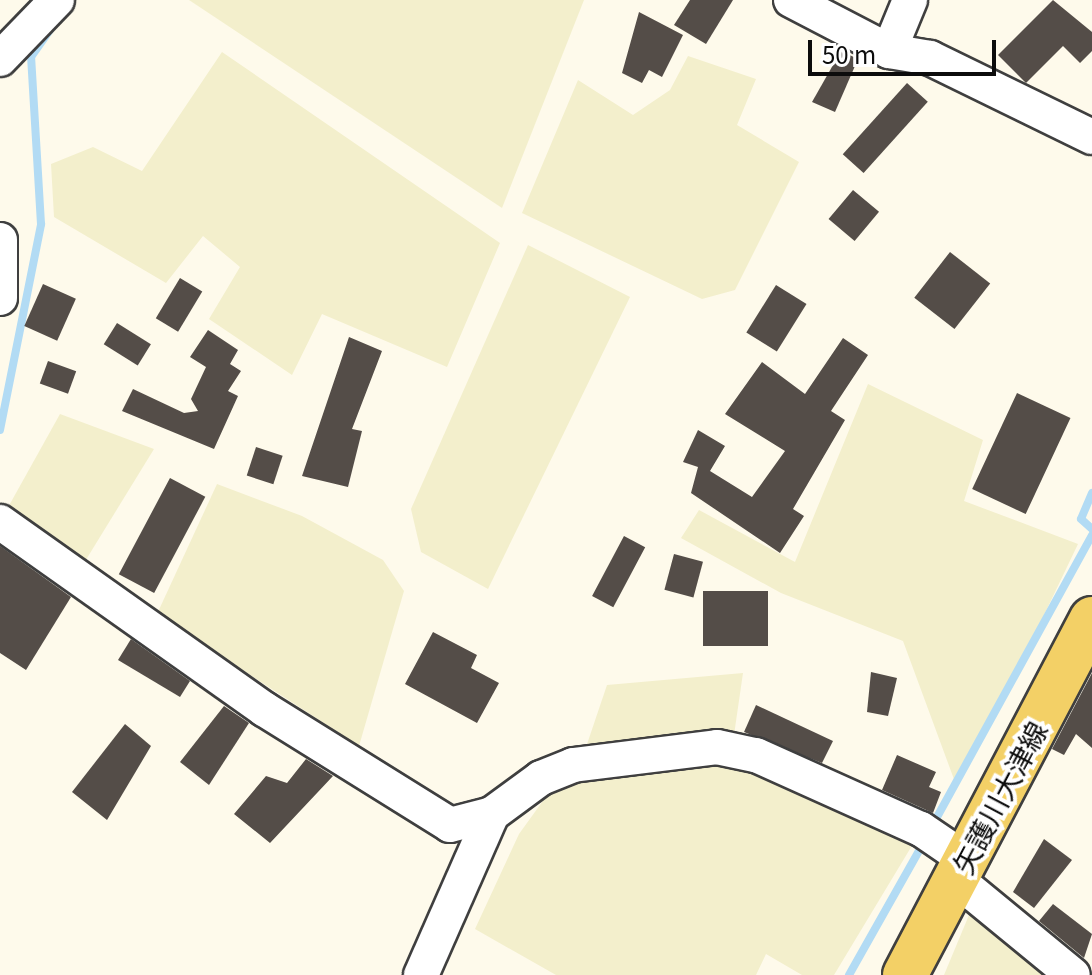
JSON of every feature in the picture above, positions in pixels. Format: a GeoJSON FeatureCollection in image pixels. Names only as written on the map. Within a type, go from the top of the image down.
{"type":"FeatureCollection","features":[{"type":"Feature","properties":{"kind":"main road","name":"矢護川大津線"},"geometry":{"type":"LineString","coordinates":[[905,975],[946,853],[1092,619]]}},
{"type":"Feature","properties":{"kind":"street"},"geometry":{"type":"LineString","coordinates":[[0,59],[57,0]]}},
{"type":"Feature","properties":{"kind":"street"},"geometry":{"type":"LineString","coordinates":[[791,0],[889,51],[930,58],[1092,137]]}},
{"type":"Feature","properties":{"kind":"street"},"geometry":{"type":"LineString","coordinates":[[889,51],[910,0]]}},
{"type":"Feature","properties":{"kind":"street"},"geometry":{"type":"LineString","coordinates":[[0,240],[0,298]]}},
{"type":"Feature","properties":{"kind":"street"},"geometry":{"type":"LineString","coordinates":[[0,522],[433,818],[450,825],[492,814],[541,778],[573,765],[717,747],[756,755],[946,853],[1073,975]]}},
{"type":"Feature","properties":{"kind":"street"},"geometry":{"type":"LineString","coordinates":[[421,975],[492,814]]}},
{"type":"Feature","properties":{"kind":"shaded area"},"geometry":{"type":"Polygon","coordinates":[[[189,0],[584,0],[502,208],[189,0]]]}},
{"type":"Feature","properties":{"kind":"shaded area"},"geometry":{"type":"Polygon","coordinates":[[[222,52],[500,243],[447,367],[322,314],[292,375],[209,319],[240,267],[203,236],[166,283],[54,217],[51,164],[93,147],[142,171],[222,52]]]}},
{"type":"Feature","properties":{"kind":"shaded area"},"geometry":{"type":"Polygon","coordinates":[[[688,56],[756,79],[737,125],[799,162],[735,290],[702,299],[522,213],[578,80],[633,115],[670,90],[688,56]]]}},
{"type":"Feature","properties":{"kind":"shaded area"},"geometry":{"type":"Polygon","coordinates":[[[528,245],[630,297],[488,589],[421,552],[411,509],[528,245]]]}},
{"type":"Feature","properties":{"kind":"shaded area"},"geometry":{"type":"Polygon","coordinates":[[[868,384],[983,440],[964,501],[1078,544],[999,709],[955,782],[903,641],[781,593],[681,538],[699,510],[795,562],[868,384]]]}},
{"type":"Feature","properties":{"kind":"shaded area"},"geometry":{"type":"Polygon","coordinates":[[[60,414],[154,449],[84,563],[6,511],[60,414]]]}},
{"type":"Feature","properties":{"kind":"shaded area"},"geometry":{"type":"Polygon","coordinates":[[[217,484],[302,516],[383,560],[404,591],[359,746],[157,614],[217,484]]]}},
{"type":"Feature","properties":{"kind":"shaded area"},"geometry":{"type":"Polygon","coordinates":[[[743,673],[734,735],[583,756],[607,685],[743,673]]]}},
{"type":"Feature","properties":{"kind":"shaded area"},"geometry":{"type":"Polygon","coordinates":[[[696,760],[751,763],[916,839],[834,975],[802,975],[766,954],[756,975],[556,975],[475,929],[519,834],[545,798],[588,775],[696,760]]]}},
{"type":"Feature","properties":{"kind":"shaded area"},"geometry":{"type":"Polygon","coordinates":[[[969,915],[1043,975],[944,975],[969,915]]]}},
{"type":"Feature","properties":{"kind":"building"},"geometry":{"type":"Polygon","coordinates":[[[690,0],[733,0],[706,44],[674,25],[690,0]]]}},
{"type":"Feature","properties":{"kind":"building"},"geometry":{"type":"Polygon","coordinates":[[[1053,0],[1092,32],[1092,51],[1080,63],[1063,46],[1026,83],[998,55],[1053,0]]]}},
{"type":"Feature","properties":{"kind":"building"},"geometry":{"type":"Polygon","coordinates":[[[639,12],[683,35],[662,77],[649,70],[642,83],[622,73],[639,12]]]}},
{"type":"Feature","properties":{"kind":"building"},"geometry":{"type":"Polygon","coordinates":[[[841,51],[858,59],[835,112],[812,102],[841,51]]]}},
{"type":"Feature","properties":{"kind":"building"},"geometry":{"type":"Polygon","coordinates":[[[907,83],[928,102],[864,173],[843,154],[907,83]]]}},
{"type":"Feature","properties":{"kind":"building"},"geometry":{"type":"Polygon","coordinates":[[[853,190],[879,212],[855,241],[829,219],[853,190]]]}},
{"type":"Feature","properties":{"kind":"building"},"geometry":{"type":"Polygon","coordinates":[[[950,252],[990,283],[954,329],[914,298],[950,252]]]}},
{"type":"Feature","properties":{"kind":"building"},"geometry":{"type":"Polygon","coordinates":[[[180,278],[202,291],[178,332],[156,318],[180,278]]]}},
{"type":"Feature","properties":{"kind":"building"},"geometry":{"type":"Polygon","coordinates":[[[43,284],[76,299],[57,341],[24,326],[43,284]]]}},
{"type":"Feature","properties":{"kind":"building"},"geometry":{"type":"Polygon","coordinates":[[[776,285],[807,304],[777,352],[746,332],[776,285]]]}},
{"type":"Feature","properties":{"kind":"building"},"geometry":{"type":"Polygon","coordinates":[[[117,323],[151,344],[138,365],[104,344],[117,323]]]}},
{"type":"Feature","properties":{"kind":"building"},"geometry":{"type":"Polygon","coordinates":[[[208,330],[238,350],[230,364],[241,371],[228,391],[238,396],[214,449],[122,411],[133,389],[184,413],[198,411],[191,399],[206,367],[190,357],[208,330]]]}},
{"type":"Feature","properties":{"kind":"building"},"geometry":{"type":"Polygon","coordinates":[[[349,337],[382,351],[352,429],[362,431],[348,487],[302,476],[349,337]]]}},
{"type":"Feature","properties":{"kind":"building"},"geometry":{"type":"Polygon","coordinates":[[[843,338],[868,355],[831,411],[845,420],[793,509],[804,516],[780,553],[691,493],[698,467],[683,462],[698,430],[725,446],[710,471],[752,497],[785,451],[725,414],[762,362],[805,394],[843,338]]]}},
{"type":"Feature","properties":{"kind":"building"},"geometry":{"type":"Polygon","coordinates":[[[48,361],[76,371],[68,394],[40,384],[48,361]]]}},
{"type":"Feature","properties":{"kind":"building"},"geometry":{"type":"Polygon","coordinates":[[[1017,393],[1070,418],[1026,514],[972,489],[1017,393]]]}},
{"type":"Feature","properties":{"kind":"building"},"geometry":{"type":"Polygon","coordinates":[[[256,447],[283,456],[273,484],[247,476],[256,447]]]}},
{"type":"Feature","properties":{"kind":"building"},"geometry":{"type":"Polygon","coordinates":[[[170,478],[205,497],[154,593],[119,574],[170,478]]]}},
{"type":"Feature","properties":{"kind":"building"},"geometry":{"type":"Polygon","coordinates":[[[624,536],[645,547],[613,607],[592,596],[624,536]]]}},
{"type":"Feature","properties":{"kind":"building"},"geometry":{"type":"Polygon","coordinates":[[[0,546],[71,597],[26,670],[0,653],[0,546]]]}},
{"type":"Feature","properties":{"kind":"building"},"geometry":{"type":"Polygon","coordinates":[[[674,554],[703,562],[693,598],[664,590],[674,554]]]}},
{"type":"Feature","properties":{"kind":"building"},"geometry":{"type":"Polygon","coordinates":[[[703,591],[768,591],[768,646],[703,646],[703,591]]]}},
{"type":"Feature","properties":{"kind":"building"},"geometry":{"type":"Polygon","coordinates":[[[433,632],[477,655],[471,668],[499,683],[477,723],[405,684],[433,632]]]}},
{"type":"Feature","properties":{"kind":"building"},"geometry":{"type":"Polygon","coordinates":[[[131,639],[190,681],[180,697],[118,660],[131,639]]]}},
{"type":"Feature","properties":{"kind":"building"},"geometry":{"type":"Polygon","coordinates":[[[871,672],[897,678],[888,716],[867,712],[871,672]]]}},
{"type":"Feature","properties":{"kind":"building"},"geometry":{"type":"Polygon","coordinates":[[[1092,673],[1092,748],[1076,734],[1064,755],[1052,749],[1092,673]]]}},
{"type":"Feature","properties":{"kind":"building"},"geometry":{"type":"Polygon","coordinates":[[[756,705],[833,741],[822,763],[744,732],[756,705]]]}},
{"type":"Feature","properties":{"kind":"building"},"geometry":{"type":"Polygon","coordinates":[[[224,706],[249,723],[209,785],[180,762],[224,706]]]}},
{"type":"Feature","properties":{"kind":"building"},"geometry":{"type":"Polygon","coordinates":[[[125,724],[151,746],[107,820],[72,792],[125,724]]]}},
{"type":"Feature","properties":{"kind":"building"},"geometry":{"type":"Polygon","coordinates":[[[897,755],[936,772],[929,787],[941,792],[933,813],[882,790],[897,755]]]}},
{"type":"Feature","properties":{"kind":"building"},"geometry":{"type":"Polygon","coordinates":[[[306,759],[333,776],[270,843],[234,814],[266,776],[287,783],[306,759]]]}},
{"type":"Feature","properties":{"kind":"building"},"geometry":{"type":"Polygon","coordinates":[[[1044,839],[1072,860],[1034,908],[1013,892],[1044,839]]]}},
{"type":"Feature","properties":{"kind":"building"},"geometry":{"type":"Polygon","coordinates":[[[1053,904],[1092,934],[1084,958],[1039,921],[1053,904]]]}},
{"type":"Feature","properties":{"kind":"waterway"},"geometry":{"type":"LineString","coordinates":[[0,430],[41,224],[31,57],[52,27]]}},
{"type":"Feature","properties":{"kind":"waterway"},"geometry":{"type":"LineString","coordinates":[[1092,493],[1081,519],[1092,529]]}},
{"type":"Feature","properties":{"kind":"waterway"},"geometry":{"type":"LineString","coordinates":[[931,828],[1092,535]]}},
{"type":"Feature","properties":{"kind":"waterway"},"geometry":{"type":"LineString","coordinates":[[849,975],[925,840]]}}]}
